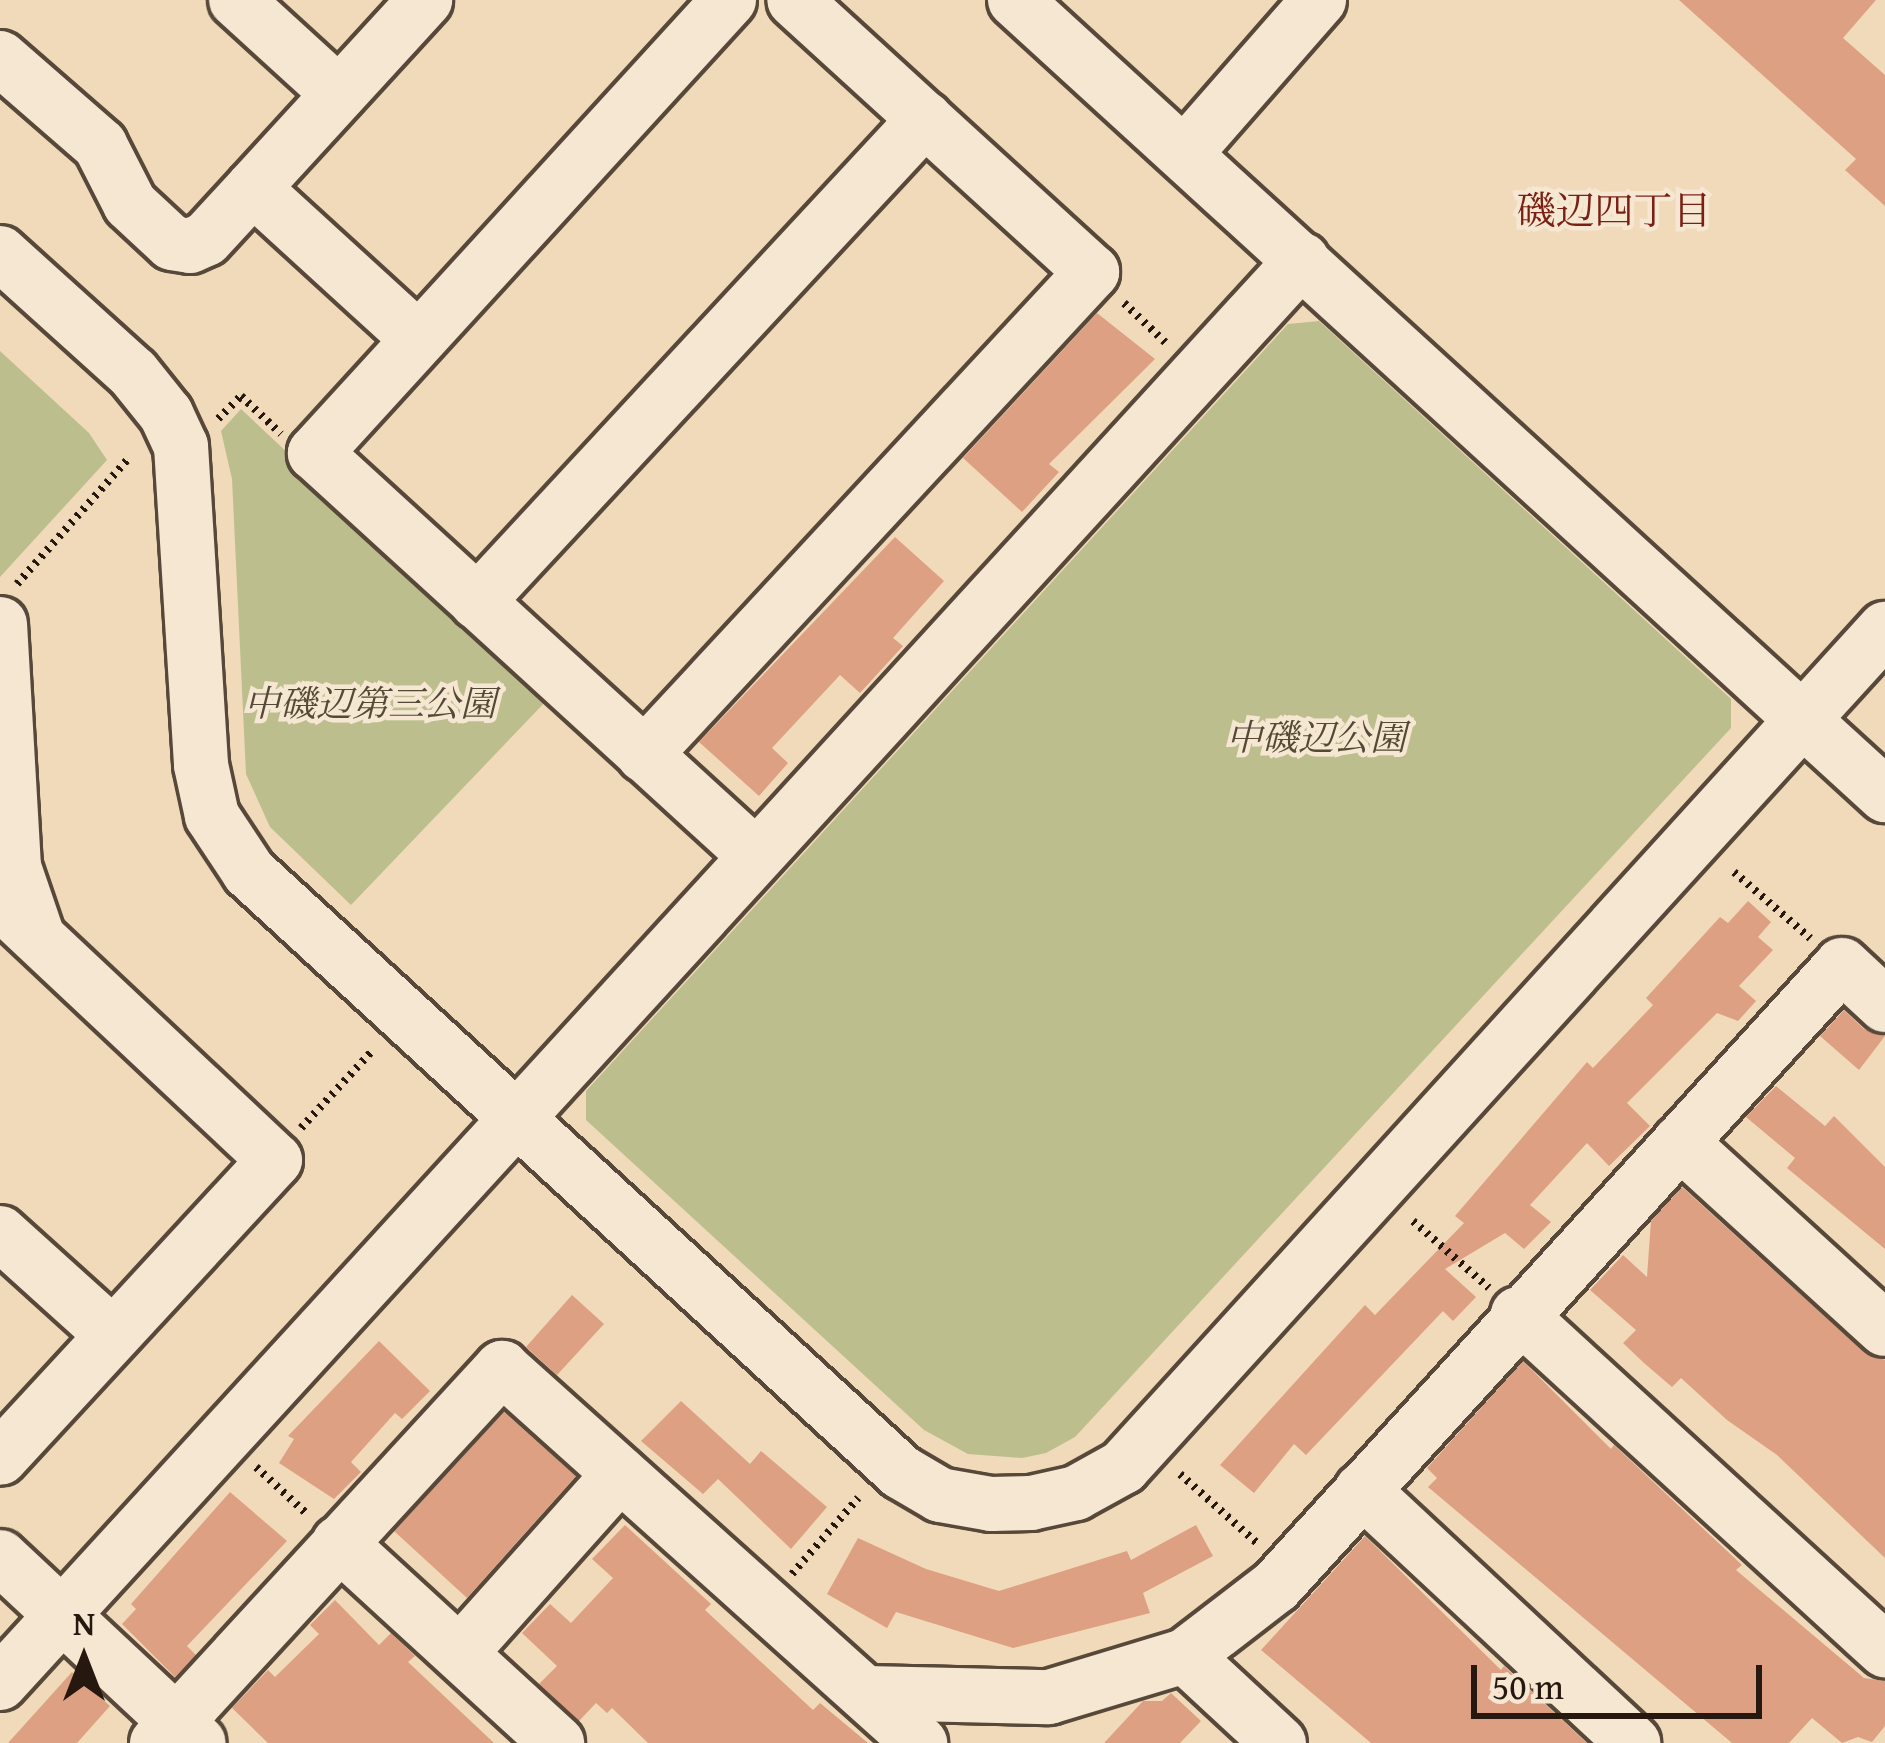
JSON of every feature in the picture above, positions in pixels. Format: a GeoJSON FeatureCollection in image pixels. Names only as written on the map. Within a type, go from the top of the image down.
{"type":"FeatureCollection","features":[{"type":"Feature","properties":{"kind":"street"},"geometry":{"type":"LineString","coordinates":[[236,0],[339,94]]}},
{"type":"Feature","properties":{"kind":"street"},"geometry":{"type":"LineString","coordinates":[[729,0],[315,453],[757,856]]}},
{"type":"Feature","properties":{"kind":"street"},"geometry":{"type":"LineString","coordinates":[[644,755],[1092,272],[794,0]]}},
{"type":"Feature","properties":{"kind":"street"},"geometry":{"type":"LineString","coordinates":[[1015,0],[1885,795]]}},
{"type":"Feature","properties":{"kind":"street"},"geometry":{"type":"LineString","coordinates":[[1186,152],[1319,0]]}},
{"type":"Feature","properties":{"kind":"street"},"geometry":{"type":"LineString","coordinates":[[0,58],[100,145],[130,204],[172,243],[190,246],[206,239],[417,3]]}},
{"type":"Feature","properties":{"kind":"street"},"geometry":{"type":"LineString","coordinates":[[476,602],[925,119]]}},
{"type":"Feature","properties":{"kind":"street"},"geometry":{"type":"LineString","coordinates":[[253,188],[418,338]]}},
{"type":"Feature","properties":{"kind":"street"},"geometry":{"type":"LineString","coordinates":[[0,253],[133,373],[166,414],[181,446],[187,475],[201,765],[212,816],[249,872],[902,1472],[940,1495],[991,1504],[1076,1493],[1123,1467],[1885,629]]}},
{"type":"Feature","properties":{"kind":"street"},"geometry":{"type":"LineString","coordinates":[[0,1683],[1302,260]]}},
{"type":"Feature","properties":{"kind":"street"},"geometry":{"type":"LineString","coordinates":[[0,1458],[274,1160],[19,918],[7,606]]}},
{"type":"Feature","properties":{"kind":"street"},"geometry":{"type":"LineString","coordinates":[[866,1693],[1048,1697],[1185,1656],[1288,1572],[1518,1314],[1842,965],[1885,1005]]}},
{"type":"Feature","properties":{"kind":"street"},"geometry":{"type":"LineString","coordinates":[[1680,1142],[1885,1329]]}},
{"type":"Feature","properties":{"kind":"street"},"geometry":{"type":"LineString","coordinates":[[0,1232],[113,1335]]}},
{"type":"Feature","properties":{"kind":"street"},"geometry":{"type":"LineString","coordinates":[[1518,1314],[1885,1650]]}},
{"type":"Feature","properties":{"kind":"street"},"geometry":{"type":"LineString","coordinates":[[0,1557],[177,1736],[339,1543],[502,1368],[920,1743]]}},
{"type":"Feature","properties":{"kind":"street"},"geometry":{"type":"LineString","coordinates":[[460,1653],[620,1474]]}},
{"type":"Feature","properties":{"kind":"street"},"geometry":{"type":"LineString","coordinates":[[1362,1490],[1634,1743]]}},
{"type":"Feature","properties":{"kind":"street"},"geometry":{"type":"LineString","coordinates":[[339,1543],[557,1743]]}},
{"type":"Feature","properties":{"kind":"street"},"geometry":{"type":"LineString","coordinates":[[1185,1656],[1279,1743]]}},
{"type":"Feature","properties":{"kind":"path"},"geometry":{"type":"LineString","coordinates":[[1092,272],[1179,355]]}},
{"type":"Feature","properties":{"kind":"path"},"geometry":{"type":"LineString","coordinates":[[209,428],[242,396],[292,445],[315,453]]}},
{"type":"Feature","properties":{"kind":"path"},"geometry":{"type":"LineString","coordinates":[[7,606],[128,459]]}},
{"type":"Feature","properties":{"kind":"path"},"geometry":{"type":"LineString","coordinates":[[1734,872],[1842,965]]}},
{"type":"Feature","properties":{"kind":"path"},"geometry":{"type":"LineString","coordinates":[[274,1160],[373,1050]]}},
{"type":"Feature","properties":{"kind":"path"},"geometry":{"type":"LineString","coordinates":[[1413,1221],[1518,1314]]}},
{"type":"Feature","properties":{"kind":"path"},"geometry":{"type":"LineString","coordinates":[[246,1458],[339,1543]]}},
{"type":"Feature","properties":{"kind":"path"},"geometry":{"type":"LineString","coordinates":[[1180,1474],[1288,1572]]}},
{"type":"Feature","properties":{"kind":"path"},"geometry":{"type":"LineString","coordinates":[[764,1607],[858,1498]]}},
{"type":"Feature","properties":{"kind":"green space","name":"中磯辺公園"},"geometry":{"type":"Polygon","coordinates":[[[1319,321],[1731,699],[1731,728],[1075,1437],[1046,1453],[1022,1458],[968,1454],[924,1430],[586,1120],[586,1091],[1288,324],[1319,321]]]}},
{"type":"Feature","properties":{"kind":"green space"},"geometry":{"type":"Polygon","coordinates":[[[0,351],[89,433],[107,460],[0,577],[0,351]]]}},
{"type":"Feature","properties":{"kind":"green space","name":"中磯辺第三公園"},"geometry":{"type":"Polygon","coordinates":[[[241,409],[549,698],[351,905],[270,827],[246,774],[232,479],[221,431],[241,409]]]}},
{"type":"Feature","properties":{"kind":"building"},"geometry":{"type":"Polygon","coordinates":[[[1679,0],[1876,0],[1843,38],[1885,75],[1885,206],[1845,170],[1856,159],[1679,0]]]}},
{"type":"Feature","properties":{"kind":"building"},"geometry":{"type":"Polygon","coordinates":[[[1097,313],[1155,359],[1049,464],[1059,472],[1022,512],[963,458],[1097,313]]]}},
{"type":"Feature","properties":{"kind":"building"},"geometry":{"type":"Polygon","coordinates":[[[895,537],[944,581],[893,638],[903,646],[860,693],[840,675],[772,748],[788,763],[759,796],[699,742],[895,537]]]}},
{"type":"Feature","properties":{"kind":"building"},"geometry":{"type":"Polygon","coordinates":[[[1748,901],[1771,922],[1758,937],[1773,950],[1739,986],[1756,1001],[1738,1021],[1717,1013],[1627,1103],[1650,1126],[1609,1166],[1587,1143],[1530,1205],[1551,1222],[1524,1249],[1505,1233],[1445,1269],[1476,1297],[1453,1321],[1443,1311],[1306,1455],[1294,1444],[1254,1493],[1220,1465],[1365,1305],[1375,1315],[1464,1223],[1455,1216],[1587,1062],[1593,1068],[1653,1005],[1646,998],[1720,917],[1728,923],[1748,901]]]}},
{"type":"Feature","properties":{"kind":"building"},"geometry":{"type":"Polygon","coordinates":[[[1844,1010],[1864,1029],[1885,1036],[1859,1070],[1820,1036],[1844,1010]]]}},
{"type":"Feature","properties":{"kind":"building"},"geometry":{"type":"Polygon","coordinates":[[[1776,1086],[1825,1126],[1834,1116],[1885,1167],[1885,1249],[1787,1168],[1795,1158],[1746,1117],[1776,1086]]]}},
{"type":"Feature","properties":{"kind":"building"},"geometry":{"type":"Polygon","coordinates":[[[1682,1187],[1864,1352],[1885,1360],[1885,1558],[1777,1455],[1727,1420],[1681,1378],[1672,1387],[1644,1363],[1623,1343],[1636,1330],[1590,1290],[1623,1255],[1647,1277],[1651,1221],[1682,1187]]]}},
{"type":"Feature","properties":{"kind":"building"},"geometry":{"type":"Polygon","coordinates":[[[572,1295],[604,1324],[557,1375],[526,1347],[572,1295]]]}},
{"type":"Feature","properties":{"kind":"building"},"geometry":{"type":"Polygon","coordinates":[[[379,1341],[430,1391],[402,1419],[395,1413],[351,1462],[361,1472],[334,1499],[279,1463],[294,1439],[288,1436],[379,1341]]]}},
{"type":"Feature","properties":{"kind":"building"},"geometry":{"type":"Polygon","coordinates":[[[1523,1361],[1611,1449],[1614,1445],[1742,1565],[1736,1570],[1864,1678],[1885,1681],[1885,1726],[1872,1742],[1858,1737],[1842,1743],[1812,1718],[1789,1743],[1732,1743],[1428,1487],[1437,1478],[1427,1468],[1523,1361]]]}},
{"type":"Feature","properties":{"kind":"building"},"geometry":{"type":"Polygon","coordinates":[[[681,1401],[750,1464],[761,1451],[827,1507],[791,1549],[718,1479],[703,1494],[641,1441],[681,1401]]]}},
{"type":"Feature","properties":{"kind":"building"},"geometry":{"type":"Polygon","coordinates":[[[504,1412],[576,1476],[467,1598],[394,1531],[504,1412]]]}},
{"type":"Feature","properties":{"kind":"building"},"geometry":{"type":"Polygon","coordinates":[[[230,1492],[287,1541],[187,1646],[196,1655],[175,1677],[122,1624],[136,1609],[131,1604],[230,1492]]]}},
{"type":"Feature","properties":{"kind":"building"},"geometry":{"type":"Polygon","coordinates":[[[625,1525],[711,1604],[705,1610],[813,1710],[820,1703],[868,1743],[648,1743],[612,1708],[607,1713],[596,1703],[579,1721],[539,1684],[557,1666],[522,1633],[550,1604],[571,1623],[613,1578],[592,1559],[625,1525]]]}},
{"type":"Feature","properties":{"kind":"building"},"geometry":{"type":"Polygon","coordinates":[[[1196,1525],[1213,1556],[1143,1593],[1150,1613],[1013,1648],[896,1612],[887,1628],[827,1594],[858,1538],[926,1569],[999,1591],[1127,1551],[1131,1560],[1196,1525]]]}},
{"type":"Feature","properties":{"kind":"building"},"geometry":{"type":"Polygon","coordinates":[[[1365,1536],[1501,1670],[1504,1666],[1587,1743],[1371,1743],[1261,1650],[1365,1536]]]}},
{"type":"Feature","properties":{"kind":"building"},"geometry":{"type":"Polygon","coordinates":[[[335,1600],[379,1645],[391,1633],[415,1656],[408,1662],[494,1743],[268,1743],[232,1708],[268,1670],[275,1677],[319,1634],[310,1625],[335,1600]]]}},
{"type":"Feature","properties":{"kind":"building"},"geometry":{"type":"Polygon","coordinates":[[[72,1672],[110,1706],[77,1743],[8,1743],[72,1672]]]}},
{"type":"Feature","properties":{"kind":"building"},"geometry":{"type":"Polygon","coordinates":[[[1171,1693],[1201,1721],[1180,1743],[1104,1743],[1143,1701],[1162,1701],[1171,1693]]]}},
{"type":"Feature","properties":{"kind":"district","name":"磯辺四丁目"},"geometry":{"type":"Point","coordinates":[1614,210]}}]}
